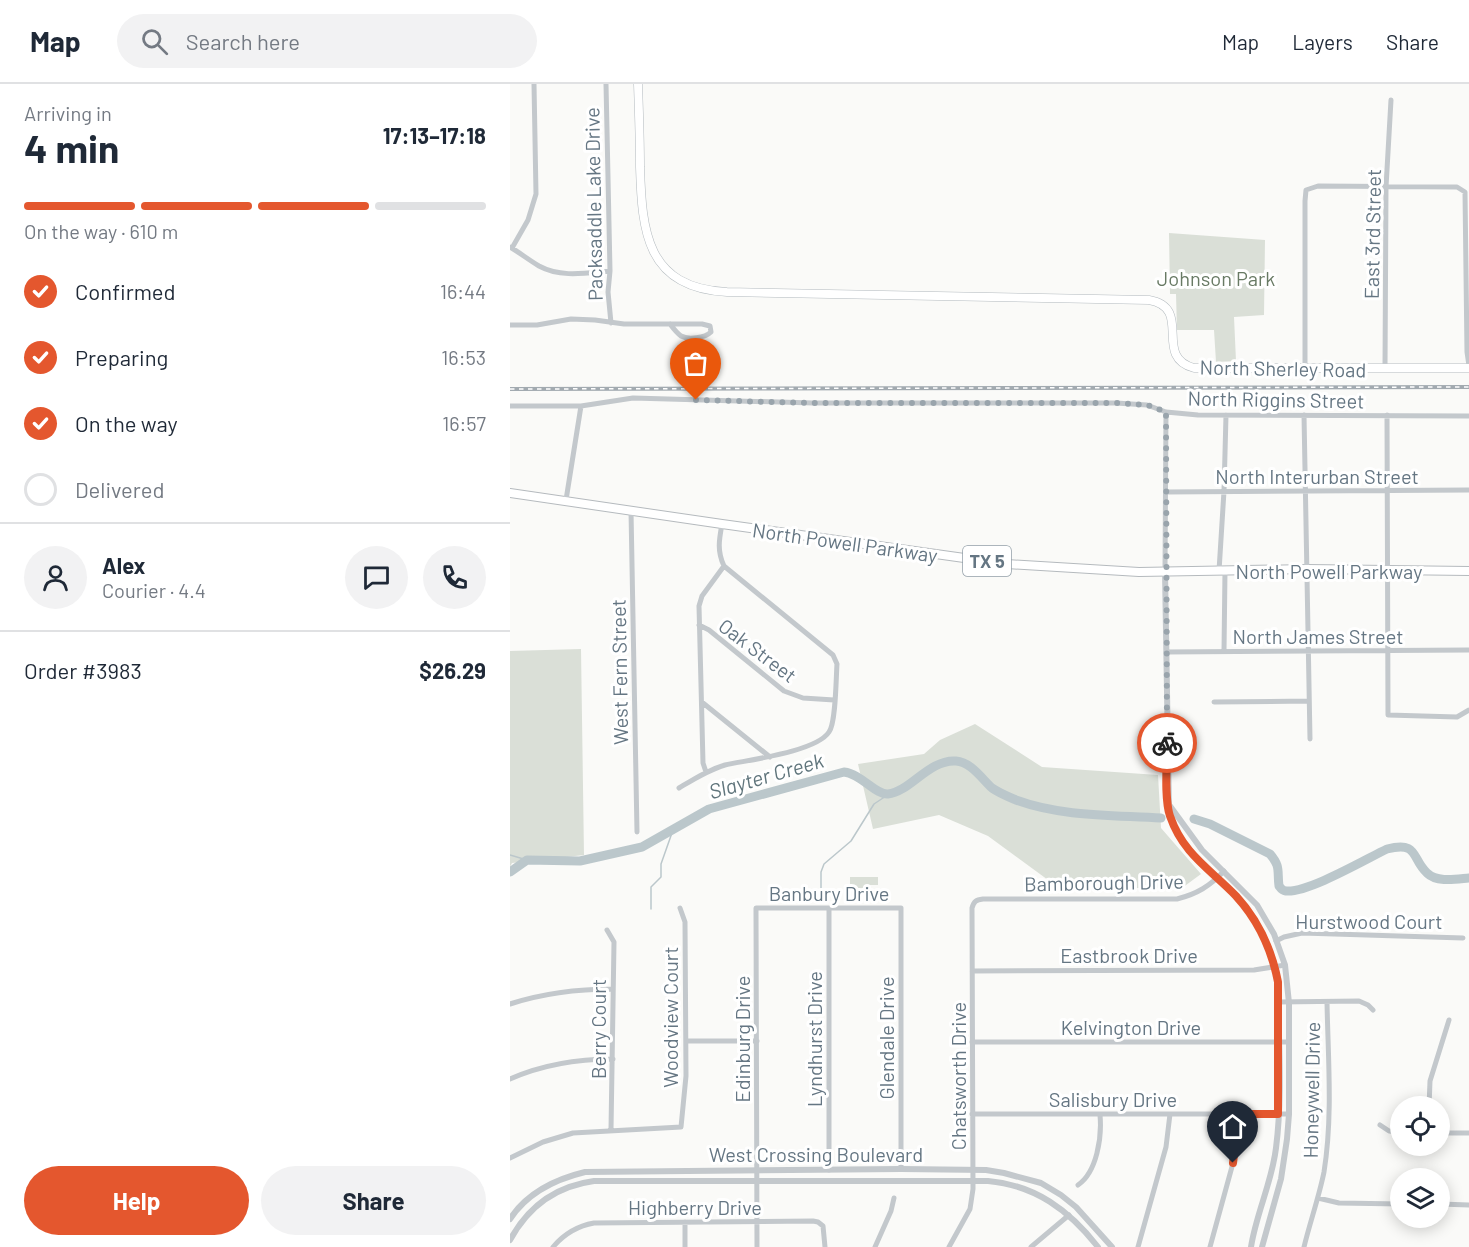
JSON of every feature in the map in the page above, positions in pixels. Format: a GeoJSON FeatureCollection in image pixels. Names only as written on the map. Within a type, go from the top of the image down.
{"type":"FeatureCollection","features":[{"type":"Feature","properties":{"kind":"main road","name":"North Sherley Road"},"geometry":{"type":"LineString","coordinates":[[638,84],[644,228],[649,244],[658,259],[679,279],[696,287],[722,292],[1154,301],[1169,310],[1172,321],[1173,349],[1176,356],[1183,364],[1201,368],[1469,367]]}},
{"type":"Feature","properties":{"kind":"main road","name":"North Powell Parkway"},"geometry":{"type":"LineString","coordinates":[[510,493],[1007,564],[1139,572],[1469,571]]}},
{"type":"Feature","properties":{"kind":"street"},"geometry":{"type":"LineString","coordinates":[[534,84],[536,194],[528,220],[511,248],[552,271],[574,274],[610,271]]}},
{"type":"Feature","properties":{"kind":"street","name":"Packsaddle Lake Drive"},"geometry":{"type":"LineString","coordinates":[[606,84],[610,271],[608,292],[611,323]]}},
{"type":"Feature","properties":{"kind":"street","name":"East 3rd Street"},"geometry":{"type":"LineString","coordinates":[[1385,369],[1386,187],[1391,100]]}},
{"type":"Feature","properties":{"kind":"street"},"geometry":{"type":"LineString","coordinates":[[1305,369],[1306,190],[1322,186],[1457,187],[1465,192],[1469,367]]}},
{"type":"Feature","properties":{"kind":"street"},"geometry":{"type":"LineString","coordinates":[[510,325],[537,325],[571,319],[611,323],[706,324],[710,326],[711,332],[706,336],[685,337],[670,324]]}},
{"type":"Feature","properties":{"kind":"street","name":"North Riggins Street"},"geometry":{"type":"LineString","coordinates":[[510,406],[581,406],[633,398],[813,403],[1116,403],[1147,405],[1166,412],[1226,415],[1469,416]]}},
{"type":"Feature","properties":{"kind":"street"},"geometry":{"type":"LineString","coordinates":[[566,500],[581,406]]}},
{"type":"Feature","properties":{"kind":"street"},"geometry":{"type":"LineString","coordinates":[[1166,412],[1166,652],[1170,816],[1179,836],[1192,855],[1247,909],[1266,943],[1275,967],[1278,1002],[1278,1114],[1272,1173],[1251,1247]]}},
{"type":"Feature","properties":{"kind":"street"},"geometry":{"type":"LineString","coordinates":[[1224,651],[1222,571],[1226,415]]}},
{"type":"Feature","properties":{"kind":"street"},"geometry":{"type":"LineString","coordinates":[[1305,415],[1310,739]]}},
{"type":"Feature","properties":{"kind":"street"},"geometry":{"type":"LineString","coordinates":[[1387,416],[1388,715],[1457,717],[1469,710]]}},
{"type":"Feature","properties":{"kind":"street","name":"North Interurban Street"},"geometry":{"type":"LineString","coordinates":[[1166,492],[1469,490]]}},
{"type":"Feature","properties":{"kind":"street","name":"West Fern Street"},"geometry":{"type":"LineString","coordinates":[[630,511],[637,832]]}},
{"type":"Feature","properties":{"kind":"street"},"geometry":{"type":"LineString","coordinates":[[679,788],[706,772],[724,765],[771,757],[808,746],[829,733],[832,724],[837,664],[833,655],[724,566],[719,545],[722,525]]}},
{"type":"Feature","properties":{"kind":"street"},"geometry":{"type":"LineString","coordinates":[[706,772],[703,763],[699,606],[702,596],[724,566]]}},
{"type":"Feature","properties":{"kind":"street","name":"Oak Street"},"geometry":{"type":"LineString","coordinates":[[699,625],[709,630],[784,691],[803,698],[834,700]]}},
{"type":"Feature","properties":{"kind":"street","name":"North James Street"},"geometry":{"type":"LineString","coordinates":[[1166,652],[1469,650]]}},
{"type":"Feature","properties":{"kind":"street"},"geometry":{"type":"LineString","coordinates":[[1214,702],[1309,701]]}},
{"type":"Feature","properties":{"kind":"street"},"geometry":{"type":"LineString","coordinates":[[703,703],[771,757]]}},
{"type":"Feature","properties":{"kind":"street"},"geometry":{"type":"LineString","coordinates":[[1168,800],[1171,808],[1198,846],[1257,905],[1276,941],[1285,965],[1289,1003],[1289,1114],[1286,1157],[1262,1247]]}},
{"type":"Feature","properties":{"kind":"street","name":"Bamborough Drive"},"geometry":{"type":"LineString","coordinates":[[976,900],[1177,899],[1191,896],[1204,889],[1224,871]]}},
{"type":"Feature","properties":{"kind":"street","name":"Chatsworth Drive"},"geometry":{"type":"LineString","coordinates":[[949,1247],[970,1209],[973,1181],[972,908],[976,900]]}},
{"type":"Feature","properties":{"kind":"street","name":"Woodview Court"},"geometry":{"type":"LineString","coordinates":[[611,1130],[681,1127],[686,1076],[686,1041],[685,919],[680,908]]}},
{"type":"Feature","properties":{"kind":"street","name":"Banbury Drive"},"geometry":{"type":"LineString","coordinates":[[756,908],[901,908]]}},
{"type":"Feature","properties":{"kind":"street","name":"Edinburg Drive"},"geometry":{"type":"LineString","coordinates":[[756,908],[757,1247]]}},
{"type":"Feature","properties":{"kind":"street","name":"Lyndhurst Drive"},"geometry":{"type":"LineString","coordinates":[[829,908],[829,1170]]}},
{"type":"Feature","properties":{"kind":"street","name":"Glendale Drive"},"geometry":{"type":"LineString","coordinates":[[901,908],[901,1169]]}},
{"type":"Feature","properties":{"kind":"street","name":"Berry Court"},"geometry":{"type":"LineString","coordinates":[[608,930],[614,940],[611,1130]]}},
{"type":"Feature","properties":{"kind":"street","name":"Hurstwood Court"},"geometry":{"type":"LineString","coordinates":[[1276,941],[1302,933],[1463,938]]}},
{"type":"Feature","properties":{"kind":"street","name":"Eastbrook Drive"},"geometry":{"type":"LineString","coordinates":[[972,971],[1264,970],[1285,965]]}},
{"type":"Feature","properties":{"kind":"street"},"geometry":{"type":"LineString","coordinates":[[510,1004],[555,993],[613,989]]}},
{"type":"Feature","properties":{"kind":"street"},"geometry":{"type":"LineString","coordinates":[[1278,1002],[1359,1001],[1368,1005],[1372,1010]]}},
{"type":"Feature","properties":{"kind":"street","name":"Honeywell Drive"},"geometry":{"type":"LineString","coordinates":[[1304,1247],[1324,1173],[1328,1125],[1327,1002]]}},
{"type":"Feature","properties":{"kind":"street"},"geometry":{"type":"LineString","coordinates":[[1429,1096],[1430,1081],[1449,1020]]}},
{"type":"Feature","properties":{"kind":"street"},"geometry":{"type":"LineString","coordinates":[[686,1041],[757,1041]]}},
{"type":"Feature","properties":{"kind":"street","name":"Kelvington Drive"},"geometry":{"type":"LineString","coordinates":[[972,1042],[1289,1042]]}},
{"type":"Feature","properties":{"kind":"street"},"geometry":{"type":"LineString","coordinates":[[510,1079],[561,1062],[613,1059]]}},
{"type":"Feature","properties":{"kind":"street","name":"Salisbury Drive"},"geometry":{"type":"LineString","coordinates":[[972,1114],[1289,1114]]}},
{"type":"Feature","properties":{"kind":"street"},"geometry":{"type":"LineString","coordinates":[[1138,1247],[1166,1147],[1170,1114]]}},
{"type":"Feature","properties":{"kind":"street"},"geometry":{"type":"LineString","coordinates":[[1210,1247],[1233,1163],[1239,1114]]}},
{"type":"Feature","properties":{"kind":"street"},"geometry":{"type":"LineString","coordinates":[[1078,1185],[1090,1172],[1099,1142],[1100,1115]]}},
{"type":"Feature","properties":{"kind":"street"},"geometry":{"type":"LineString","coordinates":[[1380,1125],[1390,1131]]}},
{"type":"Feature","properties":{"kind":"street"},"geometry":{"type":"LineString","coordinates":[[510,1158],[558,1136],[583,1131],[611,1130]]}},
{"type":"Feature","properties":{"kind":"street"},"geometry":{"type":"LineString","coordinates":[[1450,1133],[1469,1133]]}},
{"type":"Feature","properties":{"kind":"street","name":"West Crossing Boulevard"},"geometry":{"type":"LineString","coordinates":[[510,1219],[522,1204],[543,1188],[585,1172],[901,1169],[973,1171],[1004,1173],[1041,1184],[1076,1207],[1112,1247]]}},
{"type":"Feature","properties":{"kind":"street","name":"West Crossing Boulevard"},"geometry":{"type":"LineString","coordinates":[[510,1240],[518,1226],[535,1206],[560,1190],[594,1181],[973,1181],[997,1182],[1034,1192],[1051,1201],[1069,1215],[1098,1247]]}},
{"type":"Feature","properties":{"kind":"street"},"geometry":{"type":"LineString","coordinates":[[875,1247],[891,1211],[894,1198]]}},
{"type":"Feature","properties":{"kind":"street"},"geometry":{"type":"LineString","coordinates":[[1318,1198],[1340,1203],[1390,1204]]}},
{"type":"Feature","properties":{"kind":"street"},"geometry":{"type":"LineString","coordinates":[[1450,1204],[1469,1205]]}},
{"type":"Feature","properties":{"kind":"street"},"geometry":{"type":"LineString","coordinates":[[1031,1247],[1069,1215]]}},
{"type":"Feature","properties":{"kind":"street","name":"Highberry Drive"},"geometry":{"type":"LineString","coordinates":[[553,1247],[567,1233],[586,1224],[757,1221],[818,1222],[823,1226],[825,1247]]}},
{"type":"Feature","properties":{"kind":"street"},"geometry":{"type":"LineString","coordinates":[[685,1222],[685,1247]]}},
{"type":"Feature","properties":{"kind":"green space","name":"Johnson Park"},"geometry":{"type":"Polygon","coordinates":[[[1169,233],[1265,240],[1264,315],[1234,317],[1236,361],[1216,362],[1214,330],[1177,330],[1176,294],[1170,294],[1169,233]]]}},
{"type":"Feature","properties":{"kind":"green space"},"geometry":{"type":"Polygon","coordinates":[[[581,649],[584,855],[512,863],[510,867],[510,651],[581,649]]]}},
{"type":"Feature","properties":{"kind":"green space"},"geometry":{"type":"Polygon","coordinates":[[[975,724],[1042,767],[1158,775],[1161,828],[1201,874],[1182,888],[1059,888],[988,836],[939,815],[873,829],[858,764],[924,754],[940,740],[975,724]]]}},
{"type":"Feature","properties":{"kind":"green space"},"geometry":{"type":"Polygon","coordinates":[[[850,877],[878,877],[878,885],[866,885],[860,890],[850,889],[850,877]]]}},
{"type":"Feature","properties":{"kind":"waterway","name":"Slayter Creek"},"geometry":{"type":"LineString","coordinates":[[510,872],[527,860],[580,861],[642,847],[709,809],[844,772],[857,776],[878,791],[888,794],[904,788],[937,765],[956,761],[967,764],[995,790],[1034,806],[1088,814],[1161,818]]}},
{"type":"Feature","properties":{"kind":"waterway"},"geometry":{"type":"LineString","coordinates":[[821,893],[821,872],[824,864],[851,841],[874,804],[889,794]]}},
{"type":"Feature","properties":{"kind":"waterway","name":"Slayter Creek"},"geometry":{"type":"LineString","coordinates":[[1194,819],[1210,824],[1270,854],[1277,866],[1279,886],[1286,891],[1308,887],[1387,849],[1397,847],[1410,849],[1431,876],[1447,880],[1469,878]]}},
{"type":"Feature","properties":{"kind":"waterway"},"geometry":{"type":"LineString","coordinates":[[651,909],[651,887],[661,877],[661,864],[673,830]]}},
{"type":"Feature","properties":{"kind":"waterway"},"geometry":{"type":"LineString","coordinates":[[510,855],[527,860]]}},
{"type":"Feature","properties":{"kind":"railway"},"geometry":{"type":"LineString","coordinates":[[510,389],[1469,387]]}},
{"type":"Feature","properties":{"kind":"way so far"},"geometry":{"type":"LineString","coordinates":[[696,400],[880,404],[1116,403],[1155,406],[1166,412],[1167,743]]}},
{"type":"Feature","properties":{"kind":"route"},"geometry":{"type":"LineString","coordinates":[[1167,743],[1168,807],[1179,836],[1192,855],[1247,909],[1266,943],[1278,982],[1278,1114],[1239,1114],[1233,1163]]}}]}
